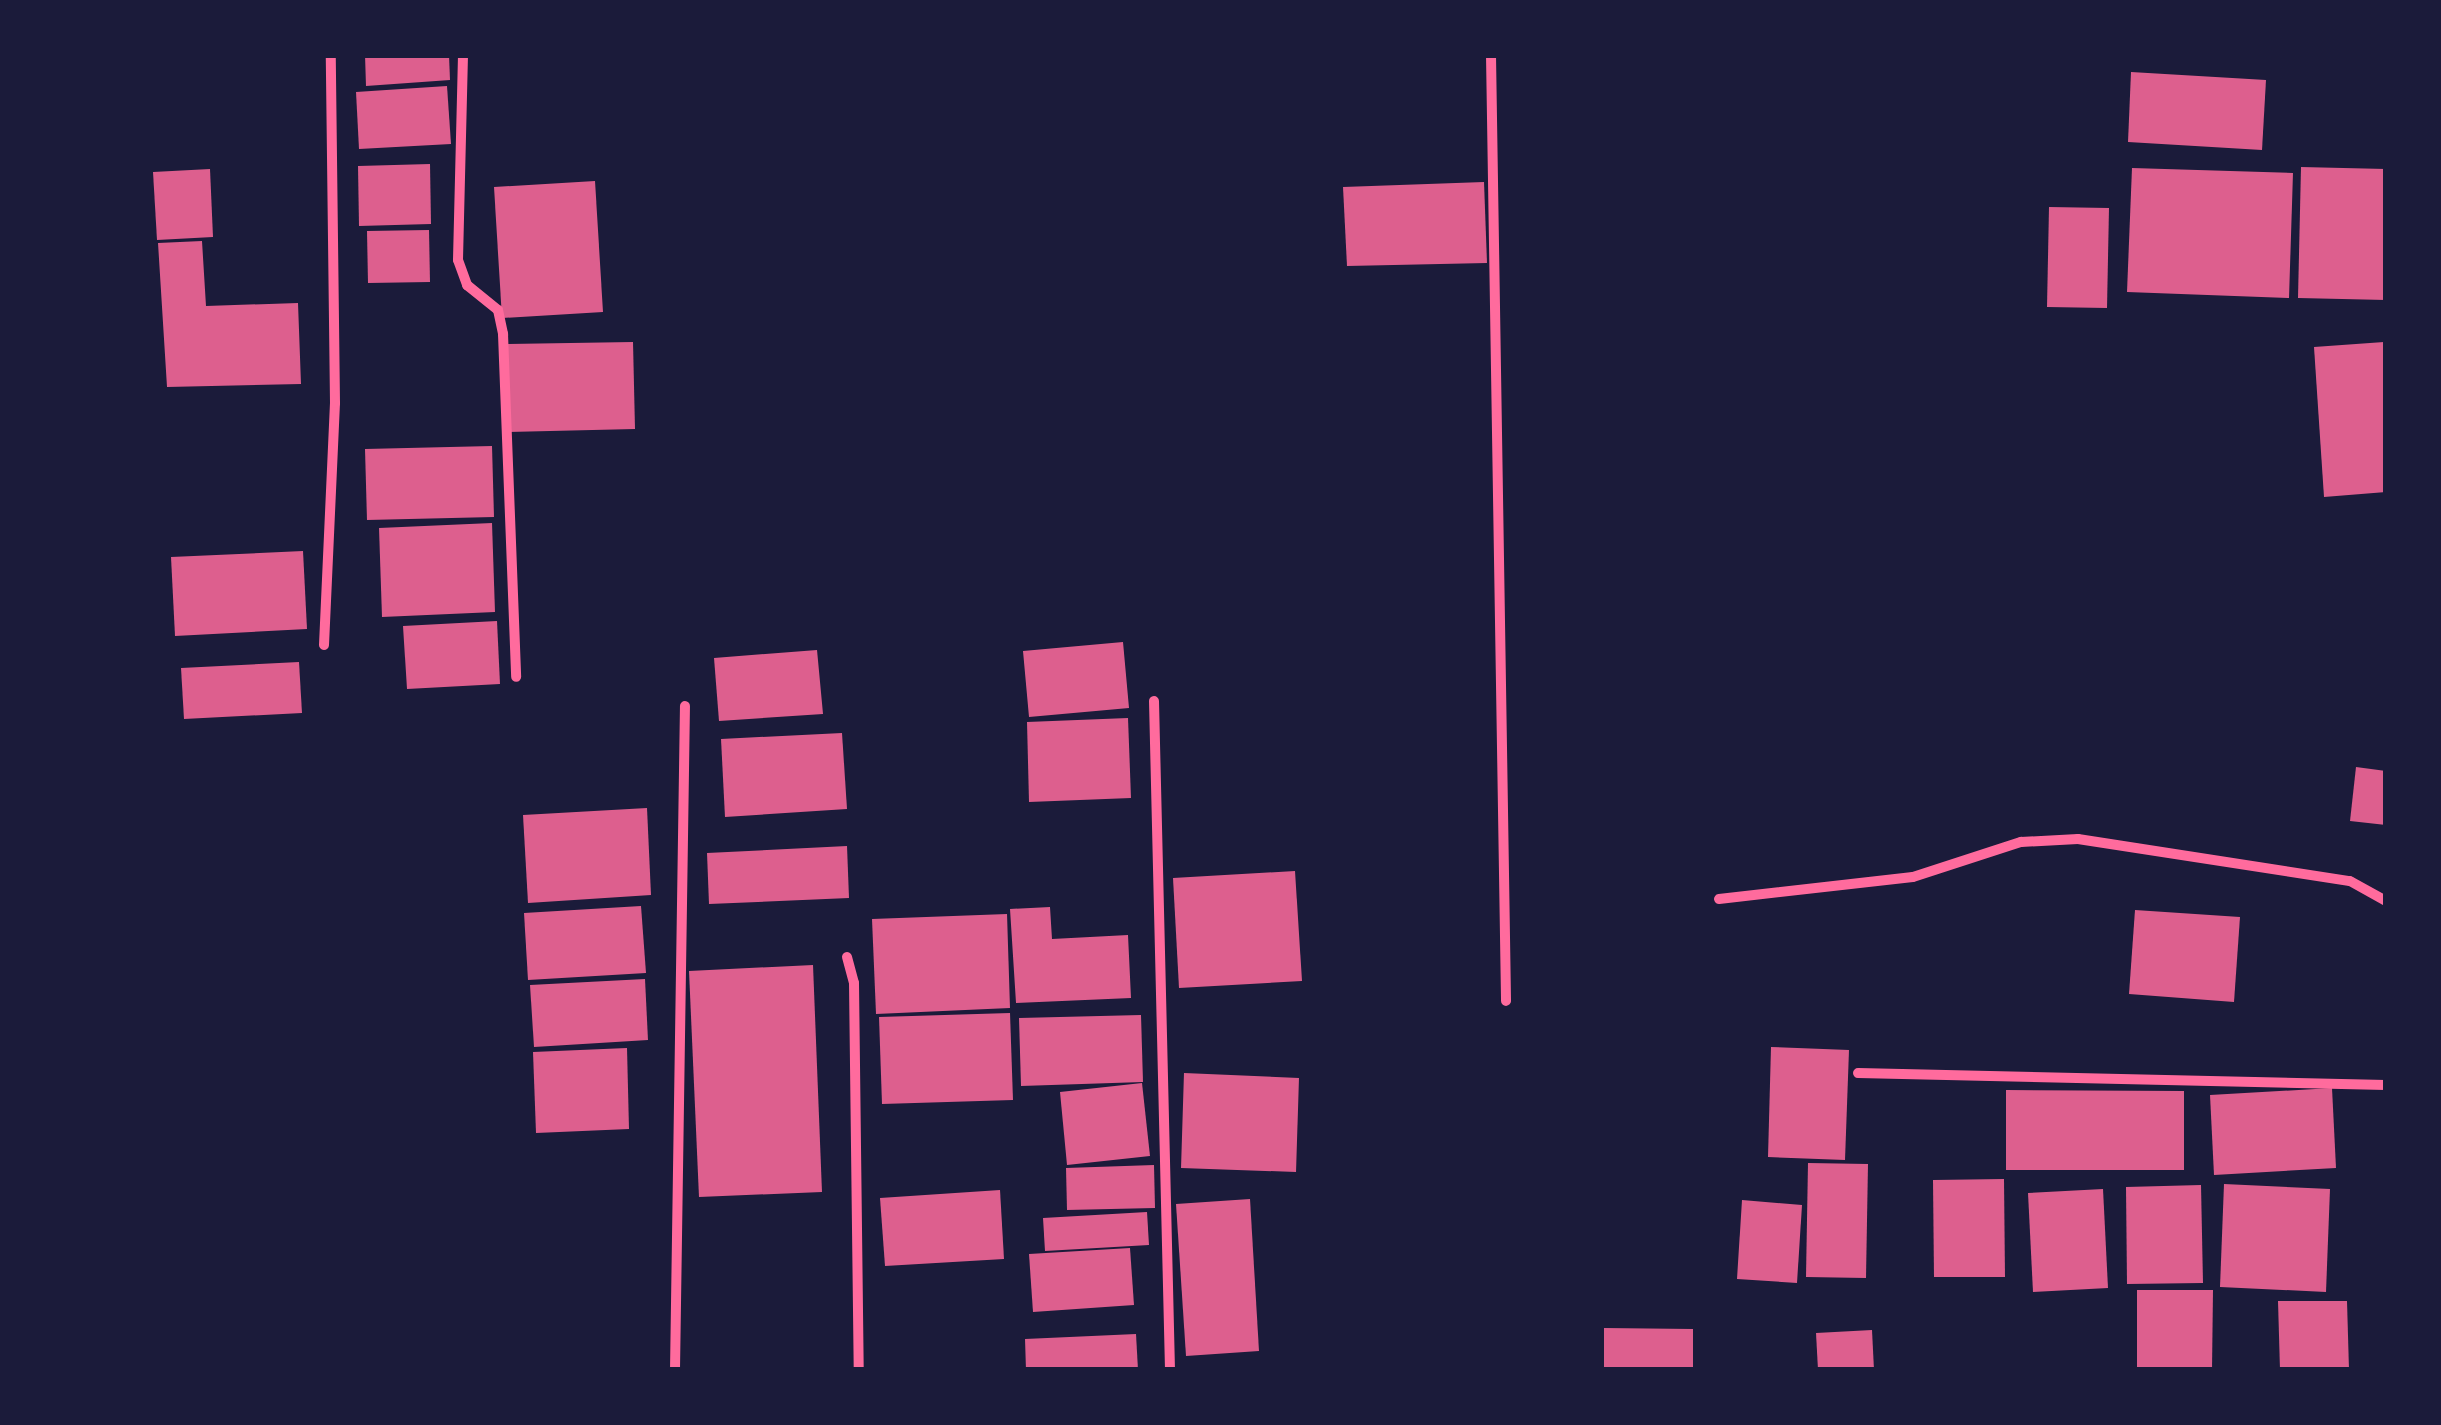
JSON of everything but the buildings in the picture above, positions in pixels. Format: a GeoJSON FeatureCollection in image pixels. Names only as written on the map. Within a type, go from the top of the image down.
{"type":"FeatureCollection","features":[{"type":"Feature","properties":{"kind":"street"},"geometry":{"type":"LineString","coordinates":[[324,645],[335,404],[330,55]]}},
{"type":"Feature","properties":{"kind":"street"},"geometry":{"type":"LineString","coordinates":[[463,55],[458,260],[466,284],[498,310],[503,334],[516,677]]}},
{"type":"Feature","properties":{"kind":"street"},"geometry":{"type":"LineString","coordinates":[[1491,55],[1506,1002]]}},
{"type":"Feature","properties":{"kind":"street"},"geometry":{"type":"LineString","coordinates":[[1154,701],[1170,1370]]}},
{"type":"Feature","properties":{"kind":"street"},"geometry":{"type":"LineString","coordinates":[[675,1370],[686,706]]}},
{"type":"Feature","properties":{"kind":"street"},"geometry":{"type":"LineString","coordinates":[[1719,899],[1914,877],[2021,842],[2078,839],[2350,881],[2386,901]]}},
{"type":"Feature","properties":{"kind":"street"},"geometry":{"type":"LineString","coordinates":[[847,958],[854,983],[860,1370]]}},
{"type":"Feature","properties":{"kind":"street"},"geometry":{"type":"LineString","coordinates":[[1858,1073],[2386,1086]]}}]}
